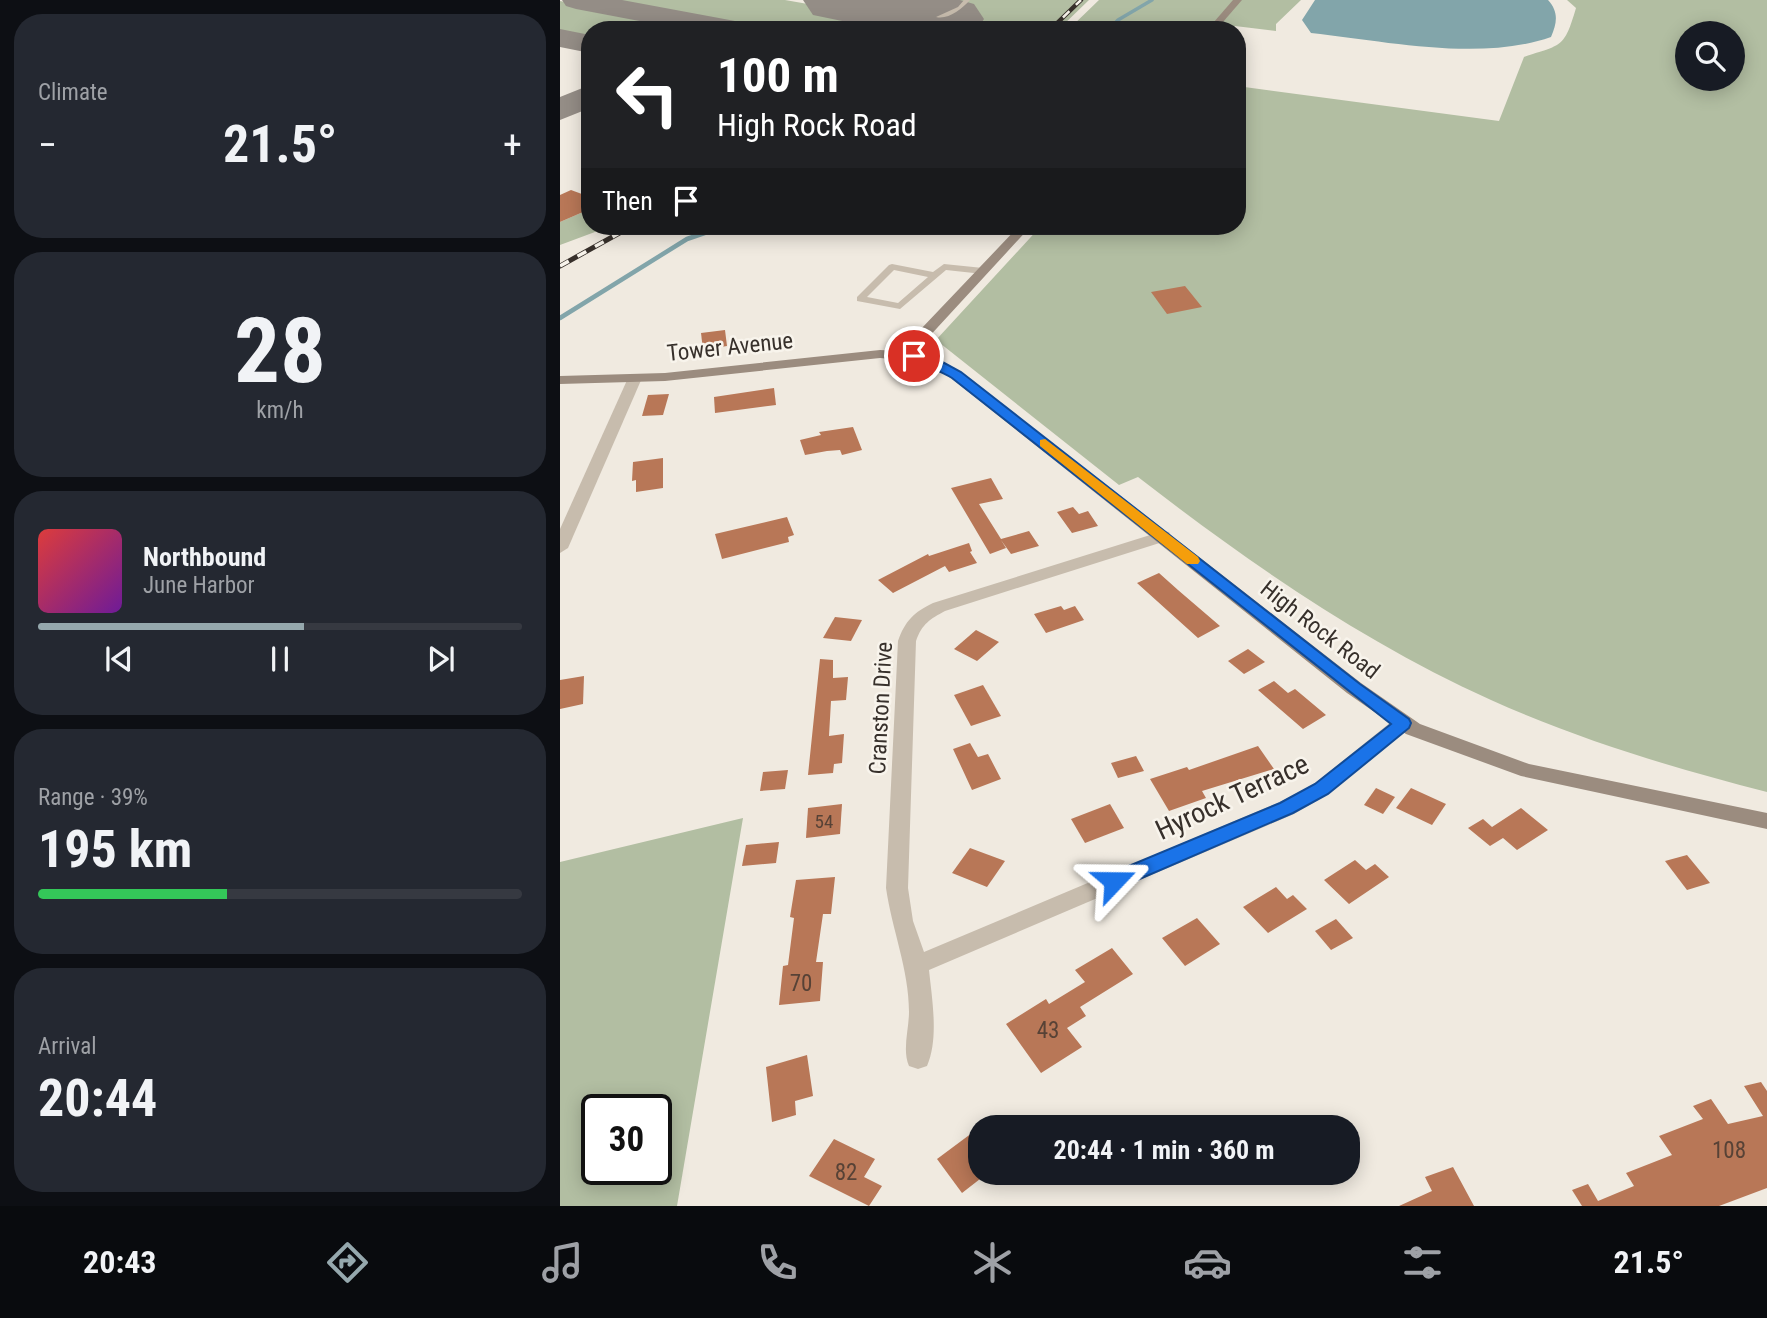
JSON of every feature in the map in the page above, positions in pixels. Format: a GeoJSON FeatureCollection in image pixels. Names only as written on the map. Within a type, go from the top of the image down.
{"type":"FeatureCollection","features":[{"type":"Feature","properties":{"kind":"main road"},"geometry":{"type":"LineString","coordinates":[[1219,21],[1238,0]]}},
{"type":"Feature","properties":{"kind":"main road"},"geometry":{"type":"LineString","coordinates":[[904,355],[1017,235]]}},
{"type":"Feature","properties":{"kind":"main road","name":"Tower Avenue"},"geometry":{"type":"LineString","coordinates":[[560,380],[635,378],[852,356],[904,355]]}},
{"type":"Feature","properties":{"kind":"main road","name":"High Rock Road"},"geometry":{"type":"LineString","coordinates":[[904,355],[932,361],[956,375],[1354,688],[1403,723],[1460,748],[1528,771],[1767,821]]}},
{"type":"Feature","properties":{"kind":"street"},"geometry":{"type":"LineString","coordinates":[[560,548],[635,378]]}},
{"type":"Feature","properties":{"kind":"street","name":"Cranston Drive"},"geometry":{"type":"LineString","coordinates":[[918,1058],[921,1012],[917,965],[902,921],[897,888],[908,641],[913,624],[920,616],[939,607],[1163,536]]}},
{"type":"Feature","properties":{"kind":"street","name":"Hyrock Terrace"},"geometry":{"type":"LineString","coordinates":[[917,965],[1287,808],[1321,789],[1403,723]]}},
{"type":"Feature","properties":{"kind":"lane"},"geometry":{"type":"LineString","coordinates":[[939,18],[960,8],[967,0]]}},
{"type":"Feature","properties":{"kind":"lane"},"geometry":{"type":"LineString","coordinates":[[933,275],[892,267],[860,299],[900,306],[933,275],[948,266],[983,271]]}},
{"type":"Feature","properties":{"kind":"green space"},"geometry":{"type":"Polygon","coordinates":[[[598,0],[785,0],[882,17],[886,21],[710,21],[598,0]]]}},
{"type":"Feature","properties":{"kind":"green space"},"geometry":{"type":"Polygon","coordinates":[[[891,0],[1089,0],[1067,21],[944,21],[960,12],[891,0]]]}},
{"type":"Feature","properties":{"kind":"green space"},"geometry":{"type":"Polygon","coordinates":[[[1099,0],[1301,0],[1276,24],[1276,31],[1246,27],[1246,21],[1077,21],[1099,0]]]}},
{"type":"Feature","properties":{"kind":"green space"},"geometry":{"type":"Polygon","coordinates":[[[1567,0],[1767,0],[1767,792],[1662,763],[1558,728],[1491,700],[1397,653],[1265,570],[1138,477],[1119,485],[936,340],[1033,235],[1246,235],[1246,87],[1499,121],[1524,57],[1554,47],[1564,38],[1576,8],[1567,0]]]}},
{"type":"Feature","properties":{"kind":"green space"},"geometry":{"type":"Polygon","coordinates":[[[560,1],[665,21],[581,21],[581,36],[560,32],[560,1]]]}},
{"type":"Feature","properties":{"kind":"green space"},"geometry":{"type":"Polygon","coordinates":[[[581,213],[581,235],[587,235],[560,245],[560,222],[581,213]]]}},
{"type":"Feature","properties":{"kind":"green space"},"geometry":{"type":"Polygon","coordinates":[[[743,818],[677,1206],[560,1206],[560,862],[743,818]]]}},
{"type":"Feature","properties":{"kind":"water"},"geometry":{"type":"Polygon","coordinates":[[[1315,0],[1548,0],[1554,9],[1556,22],[1551,37],[1523,44],[1494,48],[1432,47],[1311,33],[1302,20],[1315,0]]]}},
{"type":"Feature","properties":{"kind":"building"},"geometry":{"type":"Polygon","coordinates":[[[571,190],[581,194],[581,213],[560,222],[560,195],[571,190]]]}},
{"type":"Feature","properties":{"kind":"building"},"geometry":{"type":"Polygon","coordinates":[[[1185,286],[1202,307],[1167,314],[1151,292],[1185,286]]]}},
{"type":"Feature","properties":{"kind":"building"},"geometry":{"type":"Polygon","coordinates":[[[725,330],[727,346],[703,350],[701,333],[725,330]]]}},
{"type":"Feature","properties":{"kind":"building"},"geometry":{"type":"Polygon","coordinates":[[[774,388],[776,405],[715,413],[714,397],[774,388]]]}},
{"type":"Feature","properties":{"kind":"building"},"geometry":{"type":"Polygon","coordinates":[[[669,394],[663,415],[642,416],[648,395],[669,394]]]}},
{"type":"Feature","properties":{"kind":"building"},"geometry":{"type":"Polygon","coordinates":[[[853,427],[862,450],[842,455],[840,450],[805,455],[800,440],[821,435],[819,432],[853,427]]]}},
{"type":"Feature","properties":{"kind":"building"},"geometry":{"type":"Polygon","coordinates":[[[663,458],[663,488],[636,492],[636,480],[632,481],[633,462],[663,458]]]}},
{"type":"Feature","properties":{"kind":"building"},"geometry":{"type":"Polygon","coordinates":[[[991,478],[1003,499],[979,504],[1001,539],[1029,531],[1039,546],[1011,554],[1001,540],[1006,548],[990,554],[951,488],[991,478]]]}},
{"type":"Feature","properties":{"kind":"building"},"geometry":{"type":"Polygon","coordinates":[[[1073,507],[1079,514],[1088,511],[1098,526],[1072,533],[1057,512],[1073,507]]]}},
{"type":"Feature","properties":{"kind":"building"},"geometry":{"type":"Polygon","coordinates":[[[787,517],[794,535],[788,537],[789,542],[722,559],[715,534],[787,517]]]}},
{"type":"Feature","properties":{"kind":"building"},"geometry":{"type":"Polygon","coordinates":[[[969,543],[970,552],[977,563],[949,572],[945,566],[893,593],[878,580],[928,554],[929,556],[969,543]]]}},
{"type":"Feature","properties":{"kind":"building"},"geometry":{"type":"Polygon","coordinates":[[[1159,573],[1220,626],[1198,638],[1137,583],[1159,573]]]}},
{"type":"Feature","properties":{"kind":"building"},"geometry":{"type":"Polygon","coordinates":[[[1061,606],[1064,610],[1075,606],[1084,620],[1046,633],[1034,614],[1061,606]]]}},
{"type":"Feature","properties":{"kind":"building"},"geometry":{"type":"Polygon","coordinates":[[[835,617],[862,620],[851,641],[823,638],[835,617]]]}},
{"type":"Feature","properties":{"kind":"building"},"geometry":{"type":"Polygon","coordinates":[[[976,630],[999,642],[977,661],[954,649],[976,630]]]}},
{"type":"Feature","properties":{"kind":"building"},"geometry":{"type":"Polygon","coordinates":[[[1248,649],[1265,662],[1244,674],[1228,661],[1248,649]]]}},
{"type":"Feature","properties":{"kind":"building"},"geometry":{"type":"Polygon","coordinates":[[[820,659],[833,660],[833,678],[848,677],[846,700],[831,701],[829,736],[844,734],[842,763],[834,764],[833,773],[808,775],[820,659]]]}},
{"type":"Feature","properties":{"kind":"building"},"geometry":{"type":"Polygon","coordinates":[[[584,676],[583,704],[560,709],[560,680],[584,676]]]}},
{"type":"Feature","properties":{"kind":"building"},"geometry":{"type":"Polygon","coordinates":[[[1274,681],[1288,693],[1295,689],[1326,715],[1303,729],[1258,690],[1274,681]]]}},
{"type":"Feature","properties":{"kind":"building"},"geometry":{"type":"Polygon","coordinates":[[[983,685],[1001,716],[971,726],[954,695],[983,685]]]}},
{"type":"Feature","properties":{"kind":"building"},"geometry":{"type":"Polygon","coordinates":[[[970,743],[978,757],[988,754],[1001,779],[972,790],[953,749],[970,743]]]}},
{"type":"Feature","properties":{"kind":"building"},"geometry":{"type":"Polygon","coordinates":[[[1258,746],[1274,769],[1202,791],[1206,798],[1169,811],[1150,779],[1187,767],[1189,770],[1258,746]]]}},
{"type":"Feature","properties":{"kind":"building"},"geometry":{"type":"Polygon","coordinates":[[[1136,756],[1144,771],[1118,778],[1111,763],[1136,756]]]}},
{"type":"Feature","properties":{"kind":"building"},"geometry":{"type":"Polygon","coordinates":[[[788,770],[785,789],[760,791],[763,772],[788,770]]]}},
{"type":"Feature","properties":{"kind":"building"},"geometry":{"type":"Polygon","coordinates":[[[1376,788],[1395,797],[1383,814],[1364,805],[1376,788]]]}},
{"type":"Feature","properties":{"kind":"building"},"geometry":{"type":"Polygon","coordinates":[[[1411,788],[1446,804],[1432,825],[1396,808],[1411,788]]]}},
{"type":"Feature","properties":{"kind":"building"},"geometry":{"type":"Polygon","coordinates":[[[842,804],[840,834],[806,838],[808,808],[842,804]]]}},
{"type":"Feature","properties":{"kind":"building"},"geometry":{"type":"Polygon","coordinates":[[[1110,804],[1124,828],[1085,843],[1071,819],[1110,804]]]}},
{"type":"Feature","properties":{"kind":"building"},"geometry":{"type":"Polygon","coordinates":[[[1521,808],[1548,830],[1517,850],[1503,838],[1490,846],[1468,828],[1483,819],[1492,827],[1521,808]]]}},
{"type":"Feature","properties":{"kind":"building"},"geometry":{"type":"Polygon","coordinates":[[[779,842],[776,863],[742,866],[746,845],[779,842]]]}},
{"type":"Feature","properties":{"kind":"building"},"geometry":{"type":"Polygon","coordinates":[[[970,848],[1005,861],[987,887],[952,873],[970,848]]]}},
{"type":"Feature","properties":{"kind":"building"},"geometry":{"type":"Polygon","coordinates":[[[1687,855],[1710,883],[1687,890],[1665,861],[1687,855]]]}},
{"type":"Feature","properties":{"kind":"building"},"geometry":{"type":"Polygon","coordinates":[[[1355,860],[1366,870],[1375,864],[1389,877],[1349,904],[1324,880],[1355,860]]]}},
{"type":"Feature","properties":{"kind":"building"},"geometry":{"type":"Polygon","coordinates":[[[835,877],[831,914],[823,914],[816,962],[823,962],[820,1001],[779,1005],[783,966],[788,965],[794,918],[790,917],[796,880],[835,877]]]}},
{"type":"Feature","properties":{"kind":"building"},"geometry":{"type":"Polygon","coordinates":[[[1276,887],[1287,899],[1293,895],[1307,909],[1268,933],[1243,907],[1276,887]]]}},
{"type":"Feature","properties":{"kind":"building"},"geometry":{"type":"Polygon","coordinates":[[[1197,918],[1220,944],[1185,966],[1162,938],[1197,918]]]}},
{"type":"Feature","properties":{"kind":"building"},"geometry":{"type":"Polygon","coordinates":[[[1336,919],[1353,938],[1331,950],[1315,931],[1336,919]]]}},
{"type":"Feature","properties":{"kind":"building"},"geometry":{"type":"Polygon","coordinates":[[[1112,948],[1133,974],[1080,1007],[1086,1016],[1067,1028],[1082,1047],[1041,1073],[1006,1024],[1046,999],[1049,1004],[1085,982],[1075,970],[1112,948]]]}},
{"type":"Feature","properties":{"kind":"building"},"geometry":{"type":"Polygon","coordinates":[[[807,1055],[813,1096],[795,1101],[796,1115],[772,1122],[766,1067],[807,1055]]]}},
{"type":"Feature","properties":{"kind":"building"},"geometry":{"type":"Polygon","coordinates":[[[1761,1082],[1767,1091],[1767,1188],[1719,1206],[1582,1206],[1572,1190],[1588,1184],[1598,1201],[1634,1186],[1626,1173],[1672,1155],[1659,1136],[1703,1119],[1693,1106],[1711,1099],[1728,1124],[1763,1116],[1744,1086],[1761,1082]]]}},
{"type":"Feature","properties":{"kind":"building"},"geometry":{"type":"Polygon","coordinates":[[[968,1136],[968,1185],[972,1185],[962,1193],[937,1159],[968,1136]]]}},
{"type":"Feature","properties":{"kind":"building"},"geometry":{"type":"Polygon","coordinates":[[[834,1139],[875,1159],[864,1177],[882,1186],[869,1206],[809,1176],[834,1139]]]}},
{"type":"Feature","properties":{"kind":"building"},"geometry":{"type":"Polygon","coordinates":[[[1453,1167],[1474,1206],[1399,1206],[1432,1191],[1425,1177],[1453,1167]]]}},
{"type":"Feature","properties":{"kind":"waterway"},"geometry":{"type":"LineString","coordinates":[[1117,21],[1152,0]]}},
{"type":"Feature","properties":{"kind":"waterway"},"geometry":{"type":"LineString","coordinates":[[560,318],[687,239],[699,235]]}},
{"type":"Feature","properties":{"kind":"taxiway"},"geometry":{"type":"LineString","coordinates":[[576,0],[687,21]]}},
{"type":"Feature","properties":{"kind":"taxiway"},"geometry":{"type":"LineString","coordinates":[[902,11],[917,21]]}},
{"type":"Feature","properties":{"kind":"taxiway"},"geometry":{"type":"LineString","coordinates":[[560,38],[581,42]]}},
{"type":"Feature","properties":{"kind":"taxiway"},"geometry":{"type":"LineString","coordinates":[[560,110],[581,100]]}},
{"type":"Feature","properties":{"kind":"runway"},"geometry":{"type":"LineString","coordinates":[[838,0],[948,19]]}},
{"type":"Feature","properties":{"kind":"railway"},"geometry":{"type":"LineString","coordinates":[[1059,21],[1081,0]]}},
{"type":"Feature","properties":{"kind":"railway"},"geometry":{"type":"LineString","coordinates":[[560,266],[616,235]]}},
{"type":"Feature","properties":{"kind":"slow traffic"},"geometry":{"type":"LineString","coordinates":[[1045,443],[1193,561]]}},
{"type":"Feature","properties":{"kind":"route"},"geometry":{"type":"LineString","coordinates":[[914,356],[932,361],[956,375],[1354,688],[1403,723],[1321,789],[1287,808],[1114,881]]}}]}
